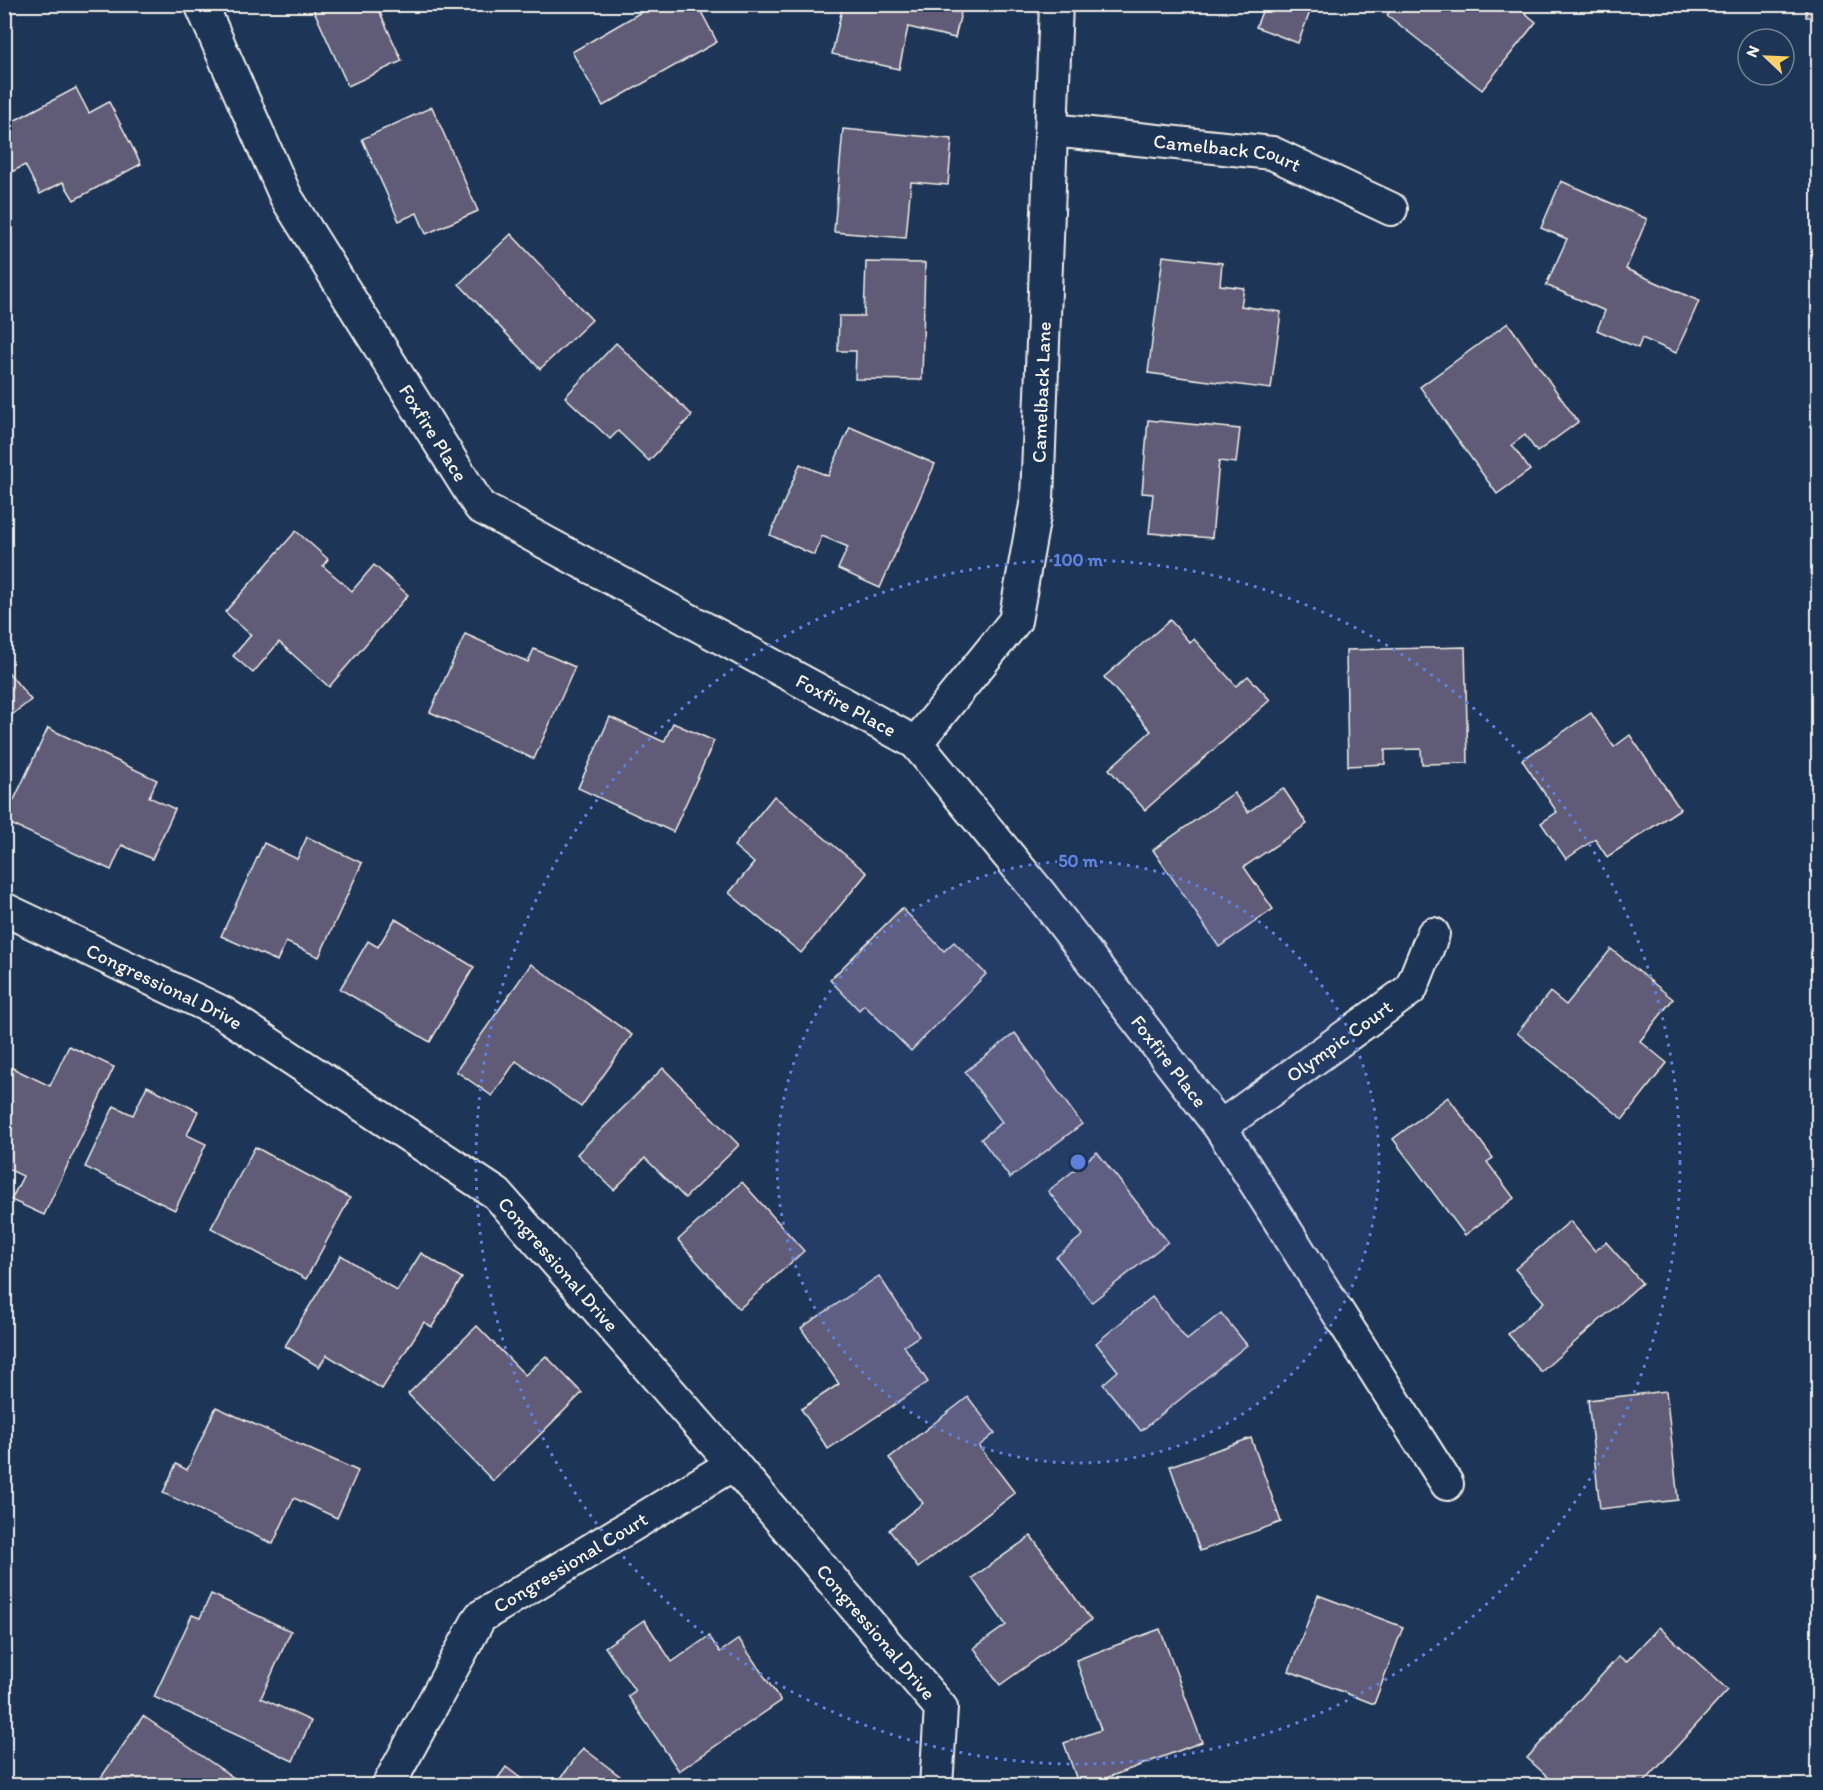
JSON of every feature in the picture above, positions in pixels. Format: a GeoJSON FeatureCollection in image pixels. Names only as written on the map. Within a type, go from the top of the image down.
{"type":"FeatureCollection","features":[{"type":"Feature","properties":{"kind":"street","name":"Foxfire Place"},"geometry":{"type":"LineString","coordinates":[[201,4],[286,196],[480,507],[916,743],[1041,895],[1220,1127],[1447,1484]]}},
{"type":"Feature","properties":{"kind":"street","name":"Camelback Lane"},"geometry":{"type":"LineString","coordinates":[[916,743],[1015,621],[1037,499],[1056,4]]}},
{"type":"Feature","properties":{"kind":"street","name":"Camelback Court"},"geometry":{"type":"LineString","coordinates":[[1052,130],[1272,153],[1391,209]]}},
{"type":"Feature","properties":{"kind":"street","name":"Congressional Drive"},"geometry":{"type":"LineString","coordinates":[[4,909],[223,1013],[497,1194],[733,1464],[940,1708],[936,1785]]}},
{"type":"Feature","properties":{"kind":"street","name":"Olympic Court"},"geometry":{"type":"LineString","coordinates":[[1220,1127],[1412,989],[1433,934]]}},
{"type":"Feature","properties":{"kind":"street","name":"Congressional Court"},"geometry":{"type":"LineString","coordinates":[[388,1785],[480,1617],[733,1464]]}},
{"type":"Feature","properties":{"kind":"building"},"geometry":{"type":"Polygon","coordinates":[[[311,4],[376,4],[402,61],[348,86],[311,4]]]}},
{"type":"Feature","properties":{"kind":"building"},"geometry":{"type":"Polygon","coordinates":[[[655,4],[697,4],[717,42],[603,106],[572,52],[655,4]]]}},
{"type":"Feature","properties":{"kind":"building"},"geometry":{"type":"Polygon","coordinates":[[[843,4],[963,4],[955,38],[908,27],[899,69],[832,54],[843,4]]]}},
{"type":"Feature","properties":{"kind":"building"},"geometry":{"type":"Polygon","coordinates":[[[1252,4],[1313,4],[1298,43],[1256,27],[1263,9],[1252,4]]]}},
{"type":"Feature","properties":{"kind":"building"},"geometry":{"type":"Polygon","coordinates":[[[1396,4],[1514,4],[1536,22],[1482,90],[1387,15],[1396,4]]]}},
{"type":"Feature","properties":{"kind":"building"},"geometry":{"type":"Polygon","coordinates":[[[1806,4],[1818,4],[1818,17],[1806,17],[1806,4]]]}},
{"type":"Feature","properties":{"kind":"building"},"geometry":{"type":"Polygon","coordinates":[[[76,88],[89,113],[109,102],[141,164],[74,200],[63,182],[40,194],[25,165],[4,176],[4,126],[76,88]]]}},
{"type":"Feature","properties":{"kind":"building"},"geometry":{"type":"Polygon","coordinates":[[[432,107],[478,211],[426,234],[417,213],[399,221],[362,139],[432,107]]]}},
{"type":"Feature","properties":{"kind":"building"},"geometry":{"type":"Polygon","coordinates":[[[843,129],[952,139],[948,185],[911,182],[906,238],[834,232],[843,129]]]}},
{"type":"Feature","properties":{"kind":"building"},"geometry":{"type":"Polygon","coordinates":[[[1561,181],[1647,219],[1626,269],[1699,301],[1676,353],[1642,338],[1638,348],[1597,330],[1605,311],[1546,285],[1567,239],[1541,228],[1561,181]]]}},
{"type":"Feature","properties":{"kind":"building"},"geometry":{"type":"Polygon","coordinates":[[[511,234],[592,320],[540,369],[459,284],[511,234]]]}},
{"type":"Feature","properties":{"kind":"building"},"geometry":{"type":"Polygon","coordinates":[[[1163,256],[1222,263],[1220,285],[1244,288],[1241,306],[1281,312],[1271,389],[1148,373],[1163,256]]]}},
{"type":"Feature","properties":{"kind":"building"},"geometry":{"type":"Polygon","coordinates":[[[866,262],[925,263],[922,380],[855,379],[856,351],[838,351],[839,316],[864,316],[866,262]]]}},
{"type":"Feature","properties":{"kind":"building"},"geometry":{"type":"Polygon","coordinates":[[[1508,323],[1578,422],[1537,452],[1525,435],[1512,445],[1530,470],[1497,494],[1420,387],[1508,323]]]}},
{"type":"Feature","properties":{"kind":"building"},"geometry":{"type":"Polygon","coordinates":[[[616,343],[692,415],[649,461],[618,431],[610,439],[565,397],[616,343]]]}},
{"type":"Feature","properties":{"kind":"building"},"geometry":{"type":"Polygon","coordinates":[[[1148,420],[1240,429],[1236,463],[1219,461],[1212,538],[1149,533],[1153,494],[1142,493],[1148,420]]]}},
{"type":"Feature","properties":{"kind":"building"},"geometry":{"type":"Polygon","coordinates":[[[850,427],[935,464],[880,588],[838,569],[848,547],[822,536],[814,555],[770,535],[800,464],[828,476],[850,427]]]}},
{"type":"Feature","properties":{"kind":"building"},"geometry":{"type":"Polygon","coordinates":[[[296,531],[328,559],[323,566],[352,591],[374,565],[408,595],[329,687],[279,642],[253,673],[233,656],[251,635],[225,612],[296,531]]]}},
{"type":"Feature","properties":{"kind":"building"},"geometry":{"type":"Polygon","coordinates":[[[1170,620],[1190,643],[1194,639],[1236,686],[1248,676],[1270,700],[1145,810],[1109,769],[1151,731],[1104,677],[1170,620]]]}},
{"type":"Feature","properties":{"kind":"building"},"geometry":{"type":"Polygon","coordinates":[[[465,634],[528,662],[534,649],[575,667],[534,759],[430,712],[465,634]]]}},
{"type":"Feature","properties":{"kind":"building"},"geometry":{"type":"Polygon","coordinates":[[[1465,647],[1468,763],[1422,764],[1421,749],[1385,750],[1385,764],[1348,766],[1346,650],[1465,647]]]}},
{"type":"Feature","properties":{"kind":"building"},"geometry":{"type":"Polygon","coordinates":[[[4,667],[31,700],[4,721],[4,667]]]}},
{"type":"Feature","properties":{"kind":"building"},"geometry":{"type":"Polygon","coordinates":[[[1591,713],[1614,747],[1630,735],[1680,809],[1607,857],[1595,839],[1566,859],[1541,823],[1557,812],[1522,760],[1591,713]]]}},
{"type":"Feature","properties":{"kind":"building"},"geometry":{"type":"Polygon","coordinates":[[[610,717],[664,742],[673,723],[714,741],[673,832],[578,788],[610,717]]]}},
{"type":"Feature","properties":{"kind":"building"},"geometry":{"type":"Polygon","coordinates":[[[48,728],[157,780],[149,797],[175,809],[152,859],[122,845],[111,870],[4,821],[48,728]]]}},
{"type":"Feature","properties":{"kind":"building"},"geometry":{"type":"Polygon","coordinates":[[[1283,788],[1307,824],[1244,867],[1273,909],[1219,947],[1153,850],[1234,793],[1248,812],[1283,788]]]}},
{"type":"Feature","properties":{"kind":"building"},"geometry":{"type":"Polygon","coordinates":[[[774,796],[867,873],[801,953],[729,893],[754,863],[734,846],[774,796]]]}},
{"type":"Feature","properties":{"kind":"building"},"geometry":{"type":"Polygon","coordinates":[[[307,837],[362,863],[319,957],[286,942],[277,961],[221,936],[264,843],[297,859],[307,837]]]}},
{"type":"Feature","properties":{"kind":"building"},"geometry":{"type":"Polygon","coordinates":[[[902,908],[944,951],[954,942],[986,974],[911,1051],[864,1005],[859,1010],[830,980],[902,908]]]}},
{"type":"Feature","properties":{"kind":"building"},"geometry":{"type":"Polygon","coordinates":[[[395,919],[474,967],[430,1042],[340,989],[368,941],[378,947],[395,919]]]}},
{"type":"Feature","properties":{"kind":"building"},"geometry":{"type":"Polygon","coordinates":[[[1611,949],[1673,999],[1640,1041],[1667,1063],[1623,1119],[1517,1033],[1550,992],[1566,1005],[1611,949]]]}},
{"type":"Feature","properties":{"kind":"building"},"geometry":{"type":"Polygon","coordinates":[[[531,964],[632,1035],[581,1107],[516,1061],[492,1096],[456,1071],[531,964]]]}},
{"type":"Feature","properties":{"kind":"building"},"geometry":{"type":"Polygon","coordinates":[[[1015,1033],[1082,1124],[1010,1178],[981,1139],[1002,1122],[965,1072],[1015,1033]]]}},
{"type":"Feature","properties":{"kind":"building"},"geometry":{"type":"Polygon","coordinates":[[[69,1046],[114,1067],[44,1215],[11,1200],[23,1176],[4,1167],[4,1064],[50,1086],[69,1046]]]}},
{"type":"Feature","properties":{"kind":"building"},"geometry":{"type":"Polygon","coordinates":[[[663,1068],[739,1145],[685,1198],[645,1158],[614,1190],[577,1154],[663,1068]]]}},
{"type":"Feature","properties":{"kind":"building"},"geometry":{"type":"Polygon","coordinates":[[[147,1086],[198,1111],[187,1135],[206,1144],[175,1210],[85,1167],[114,1106],[133,1115],[147,1086]]]}},
{"type":"Feature","properties":{"kind":"building"},"geometry":{"type":"Polygon","coordinates":[[[1448,1097],[1493,1158],[1487,1162],[1514,1198],[1465,1235],[1393,1139],[1448,1097]]]}},
{"type":"Feature","properties":{"kind":"building"},"geometry":{"type":"Polygon","coordinates":[[[255,1147],[350,1198],[306,1279],[211,1228],[255,1147]]]}},
{"type":"Feature","properties":{"kind":"building"},"geometry":{"type":"Polygon","coordinates":[[[1097,1152],[1168,1242],[1092,1302],[1056,1257],[1083,1235],[1048,1191],[1097,1152]]]}},
{"type":"Feature","properties":{"kind":"building"},"geometry":{"type":"Polygon","coordinates":[[[742,1182],[804,1251],[739,1309],[678,1240],[742,1182]]]}},
{"type":"Feature","properties":{"kind":"building"},"geometry":{"type":"Polygon","coordinates":[[[1570,1221],[1595,1251],[1606,1242],[1642,1283],[1541,1372],[1508,1334],[1544,1302],[1515,1269],[1570,1221]]]}},
{"type":"Feature","properties":{"kind":"building"},"geometry":{"type":"Polygon","coordinates":[[[421,1253],[462,1278],[432,1327],[424,1322],[382,1389],[327,1355],[319,1367],[285,1346],[341,1255],[397,1291],[421,1253]]]}},
{"type":"Feature","properties":{"kind":"building"},"geometry":{"type":"Polygon","coordinates":[[[879,1276],[919,1336],[904,1346],[928,1382],[828,1449],[801,1409],[839,1384],[801,1328],[879,1276]]]}},
{"type":"Feature","properties":{"kind":"building"},"geometry":{"type":"Polygon","coordinates":[[[1152,1297],[1187,1340],[1221,1313],[1247,1345],[1141,1431],[1103,1384],[1118,1371],[1096,1343],[1152,1297]]]}},
{"type":"Feature","properties":{"kind":"building"},"geometry":{"type":"Polygon","coordinates":[[[477,1326],[525,1375],[546,1356],[582,1393],[493,1481],[408,1394],[477,1326]]]}},
{"type":"Feature","properties":{"kind":"building"},"geometry":{"type":"Polygon","coordinates":[[[1666,1391],[1678,1500],[1600,1509],[1588,1400],[1666,1391]]]}},
{"type":"Feature","properties":{"kind":"building"},"geometry":{"type":"Polygon","coordinates":[[[968,1397],[995,1433],[979,1446],[1015,1493],[918,1568],[889,1530],[923,1503],[889,1458],[968,1397]]]}},
{"type":"Feature","properties":{"kind":"building"},"geometry":{"type":"Polygon","coordinates":[[[216,1407],[358,1471],[337,1518],[294,1498],[273,1544],[163,1493],[176,1464],[187,1470],[216,1407]]]}},
{"type":"Feature","properties":{"kind":"building"},"geometry":{"type":"Polygon","coordinates":[[[1251,1438],[1281,1522],[1200,1551],[1170,1466],[1251,1438]]]}},
{"type":"Feature","properties":{"kind":"building"},"geometry":{"type":"Polygon","coordinates":[[[1031,1536],[1091,1620],[1000,1685],[974,1648],[1006,1625],[972,1578],[1031,1536]]]}},
{"type":"Feature","properties":{"kind":"building"},"geometry":{"type":"Polygon","coordinates":[[[211,1594],[291,1631],[261,1698],[311,1721],[293,1761],[154,1697],[192,1615],[200,1618],[211,1594]]]}},
{"type":"Feature","properties":{"kind":"building"},"geometry":{"type":"Polygon","coordinates":[[[1318,1595],[1403,1627],[1374,1704],[1289,1671],[1318,1595]]]}},
{"type":"Feature","properties":{"kind":"building"},"geometry":{"type":"Polygon","coordinates":[[[644,1620],[672,1662],[709,1636],[720,1652],[739,1639],[781,1701],[679,1771],[628,1696],[635,1691],[605,1647],[644,1620]]]}},
{"type":"Feature","properties":{"kind":"building"},"geometry":{"type":"Polygon","coordinates":[[[1659,1627],[1728,1690],[1641,1786],[1558,1786],[1527,1758],[1619,1656],[1626,1662],[1659,1627]]]}},
{"type":"Feature","properties":{"kind":"building"},"geometry":{"type":"Polygon","coordinates":[[[1160,1629],[1202,1742],[1085,1786],[1079,1786],[1064,1743],[1101,1730],[1076,1660],[1160,1629]]]}},
{"type":"Feature","properties":{"kind":"building"},"geometry":{"type":"Polygon","coordinates":[[[143,1716],[246,1786],[110,1786],[100,1779],[143,1716]]]}},
{"type":"Feature","properties":{"kind":"building"},"geometry":{"type":"Polygon","coordinates":[[[583,1748],[633,1786],[555,1786],[583,1748]]]}},
{"type":"Feature","properties":{"kind":"building"},"geometry":{"type":"Polygon","coordinates":[[[506,1767],[531,1786],[492,1786],[506,1767]]]}}]}
